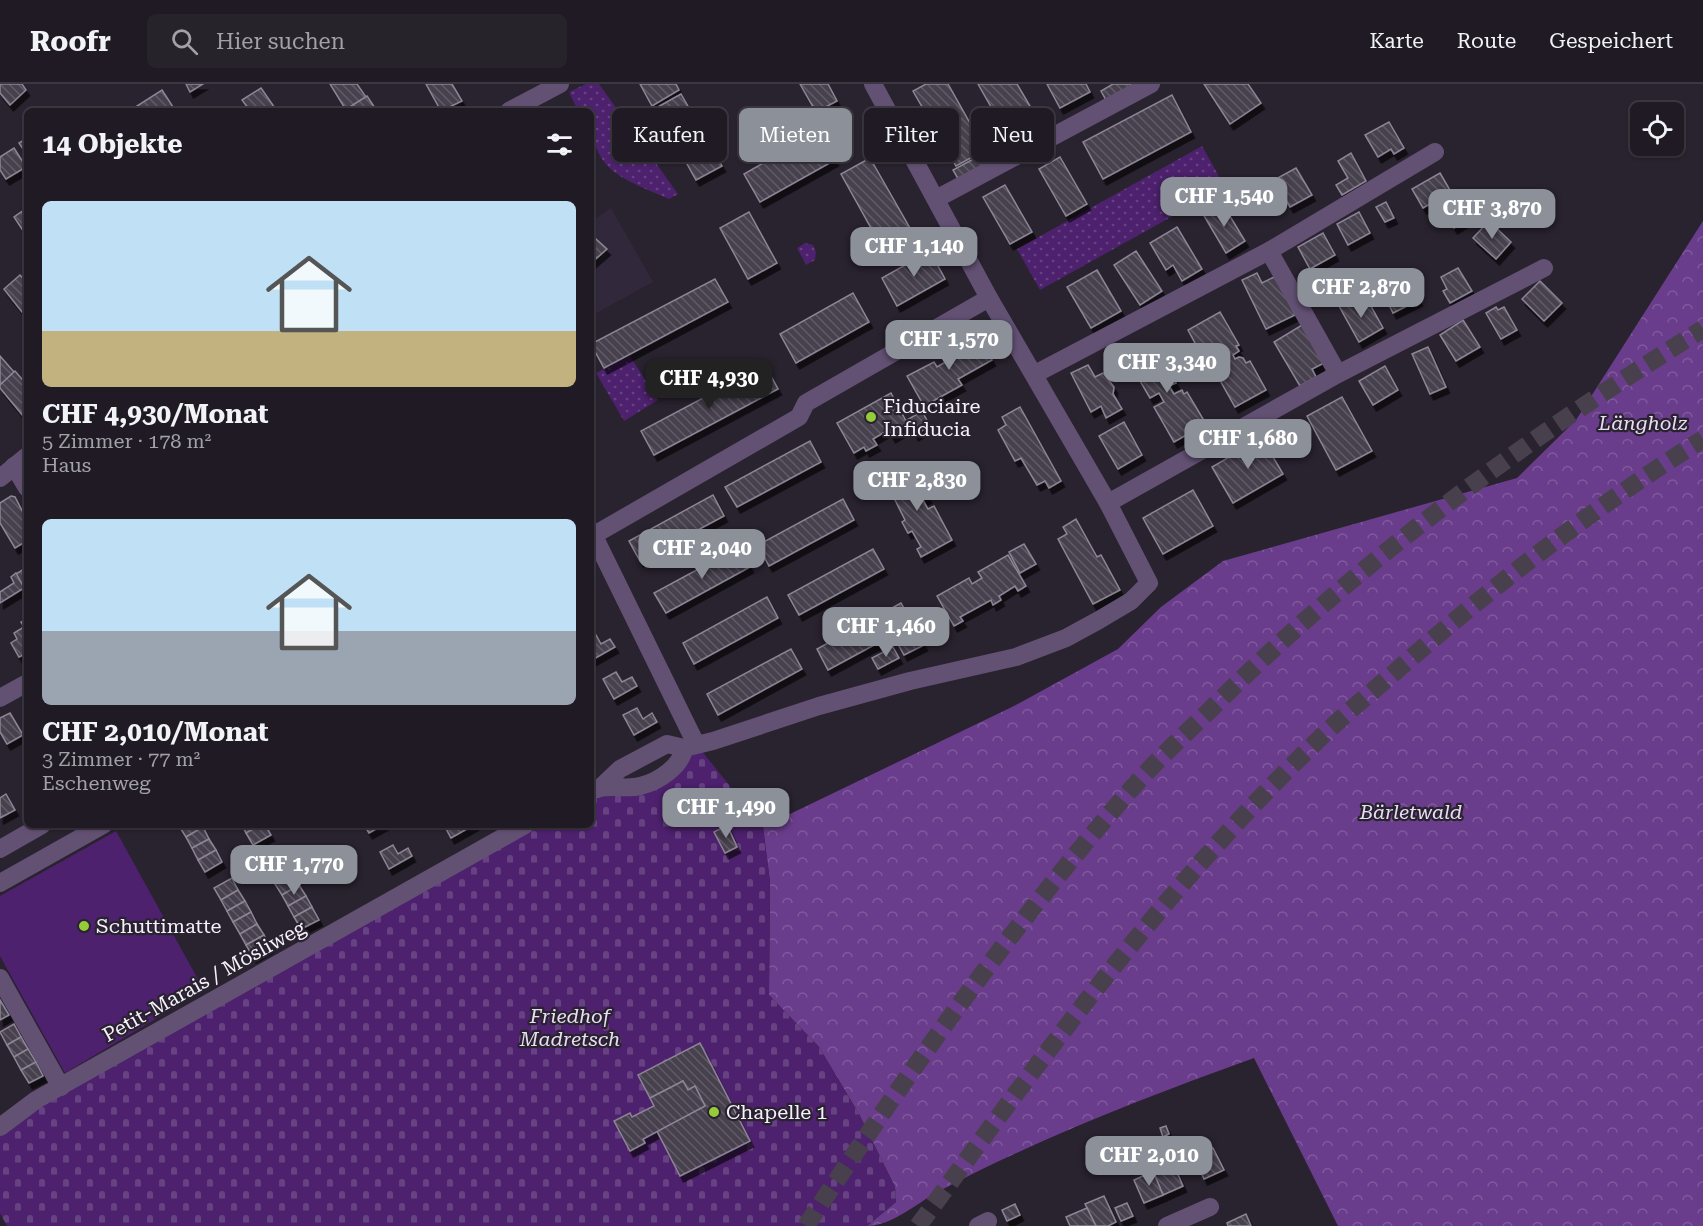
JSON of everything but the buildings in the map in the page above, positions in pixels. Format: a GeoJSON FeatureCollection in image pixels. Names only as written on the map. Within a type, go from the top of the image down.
{"type":"FeatureCollection","features":[{"type":"Feature","properties":{"kind":"street"},"geometry":{"type":"LineString","coordinates":[[515,108],[560,84]]}},
{"type":"Feature","properties":{"kind":"street"},"geometry":{"type":"LineString","coordinates":[[596,789],[620,769],[667,744],[690,746],[910,681],[1016,657],[1066,638],[1099,620],[1131,601],[1149,583],[1108,503],[989,298],[873,84]]}},
{"type":"Feature","properties":{"kind":"street"},"geometry":{"type":"LineString","coordinates":[[936,200],[1151,84]]}},
{"type":"Feature","properties":{"kind":"street"},"geometry":{"type":"LineString","coordinates":[[1035,374],[1269,251],[1435,152]]}},
{"type":"Feature","properties":{"kind":"street"},"geometry":{"type":"LineString","coordinates":[[1269,251],[1338,374]]}},
{"type":"Feature","properties":{"kind":"street"},"geometry":{"type":"LineString","coordinates":[[1108,503],[1338,374],[1544,268]]}},
{"type":"Feature","properties":{"kind":"street"},"geometry":{"type":"LineString","coordinates":[[690,746],[594,539],[800,417],[806,403],[989,298]]}},
{"type":"Feature","properties":{"kind":"street"},"geometry":{"type":"LineString","coordinates":[[0,478],[21,461]]}},
{"type":"Feature","properties":{"kind":"street"},"geometry":{"type":"LineString","coordinates":[[0,698],[24,685]]}},
{"type":"Feature","properties":{"kind":"street"},"geometry":{"type":"LineString","coordinates":[[596,789],[640,786],[677,766],[690,746]]}},
{"type":"Feature","properties":{"kind":"street"},"geometry":{"type":"LineString","coordinates":[[0,849],[37,828]]}},
{"type":"Feature","properties":{"kind":"street"},"geometry":{"type":"LineString","coordinates":[[0,883],[98,828]]}},
{"type":"Feature","properties":{"kind":"street","name":"Petit-Marais / Mösliweg"},"geometry":{"type":"LineString","coordinates":[[0,1127],[23,1108],[520,828]]}},
{"type":"Feature","properties":{"kind":"street"},"geometry":{"type":"LineString","coordinates":[[0,978],[61,1087]]}},
{"type":"Feature","properties":{"kind":"street"},"geometry":{"type":"LineString","coordinates":[[1167,1226],[1210,1206]]}},
{"type":"Feature","properties":{"kind":"shaded area"},"geometry":{"type":"Polygon","coordinates":[[[611,208],[653,282],[594,314],[594,220],[611,208]]]}},
{"type":"Feature","properties":{"kind":"green space"},"geometry":{"type":"Polygon","coordinates":[[[586,84],[599,84],[616,108],[612,108],[612,162],[655,162],[678,194],[669,199],[636,185],[612,170],[596,147],[594,108],[577,108],[569,92],[586,84]]]}},
{"type":"Feature","properties":{"kind":"green space"},"geometry":{"type":"Polygon","coordinates":[[[1202,146],[1225,187],[1040,290],[1017,249],[1202,146]]]}},
{"type":"Feature","properties":{"kind":"green space","name":"Bärletwald"},"geometry":{"type":"Polygon","coordinates":[[[1703,221],[1703,1226],[1338,1226],[1254,1058],[1135,1102],[1057,1135],[943,1189],[886,1222],[867,1226],[896,1202],[895,1187],[859,1114],[819,1047],[769,995],[770,882],[763,827],[1014,706],[1118,649],[1161,607],[1223,561],[1517,478],[1576,420],[1703,221]]]}},
{"type":"Feature","properties":{"kind":"green space"},"geometry":{"type":"Polygon","coordinates":[[[805,243],[813,245],[816,252],[815,260],[806,265],[797,248],[805,243]]]}},
{"type":"Feature","properties":{"kind":"green space"},"geometry":{"type":"Polygon","coordinates":[[[630,356],[658,400],[624,421],[596,373],[630,356]]]}},
{"type":"Feature","properties":{"kind":"green space","name":"Friedhof Madretsch"},"geometry":{"type":"Polygon","coordinates":[[[696,744],[763,827],[770,882],[769,995],[819,1047],[859,1114],[895,1187],[896,1202],[867,1226],[7,1226],[0,1213],[0,1127],[520,828],[594,828],[594,791],[640,786],[696,744]]]}},
{"type":"Feature","properties":{"kind":"green space","name":"Schuttimatte"},"geometry":{"type":"Polygon","coordinates":[[[116,831],[204,990],[65,1073],[0,956],[0,896],[116,831]]]}},
{"type":"Feature","properties":{"kind":"tunnel"},"geometry":{"type":"LineString","coordinates":[[806,1226],[922,1057],[1003,946],[1088,839],[1161,757],[1266,656],[1384,553],[1445,505],[1572,414],[1703,329]]}},
{"type":"Feature","properties":{"kind":"tunnel"},"geometry":{"type":"LineString","coordinates":[[918,1226],[1106,976],[1155,916],[1259,799],[1343,717],[1505,579],[1582,521],[1703,439]]}},
{"type":"Feature","properties":{"kind":"place","name":"Fiduciaire Infiducia"},"geometry":{"type":"Point","coordinates":[871,417]}},
{"type":"Feature","properties":{"kind":"place","name":"Schuttimatte"},"geometry":{"type":"Point","coordinates":[84,926]}},
{"type":"Feature","properties":{"kind":"place","name":"Chapelle 1"},"geometry":{"type":"Point","coordinates":[714,1112]}},
{"type":"Feature","properties":{"kind":"park label","name":"Längholz"},"geometry":{"type":"Point","coordinates":[1643,423]}}]}
